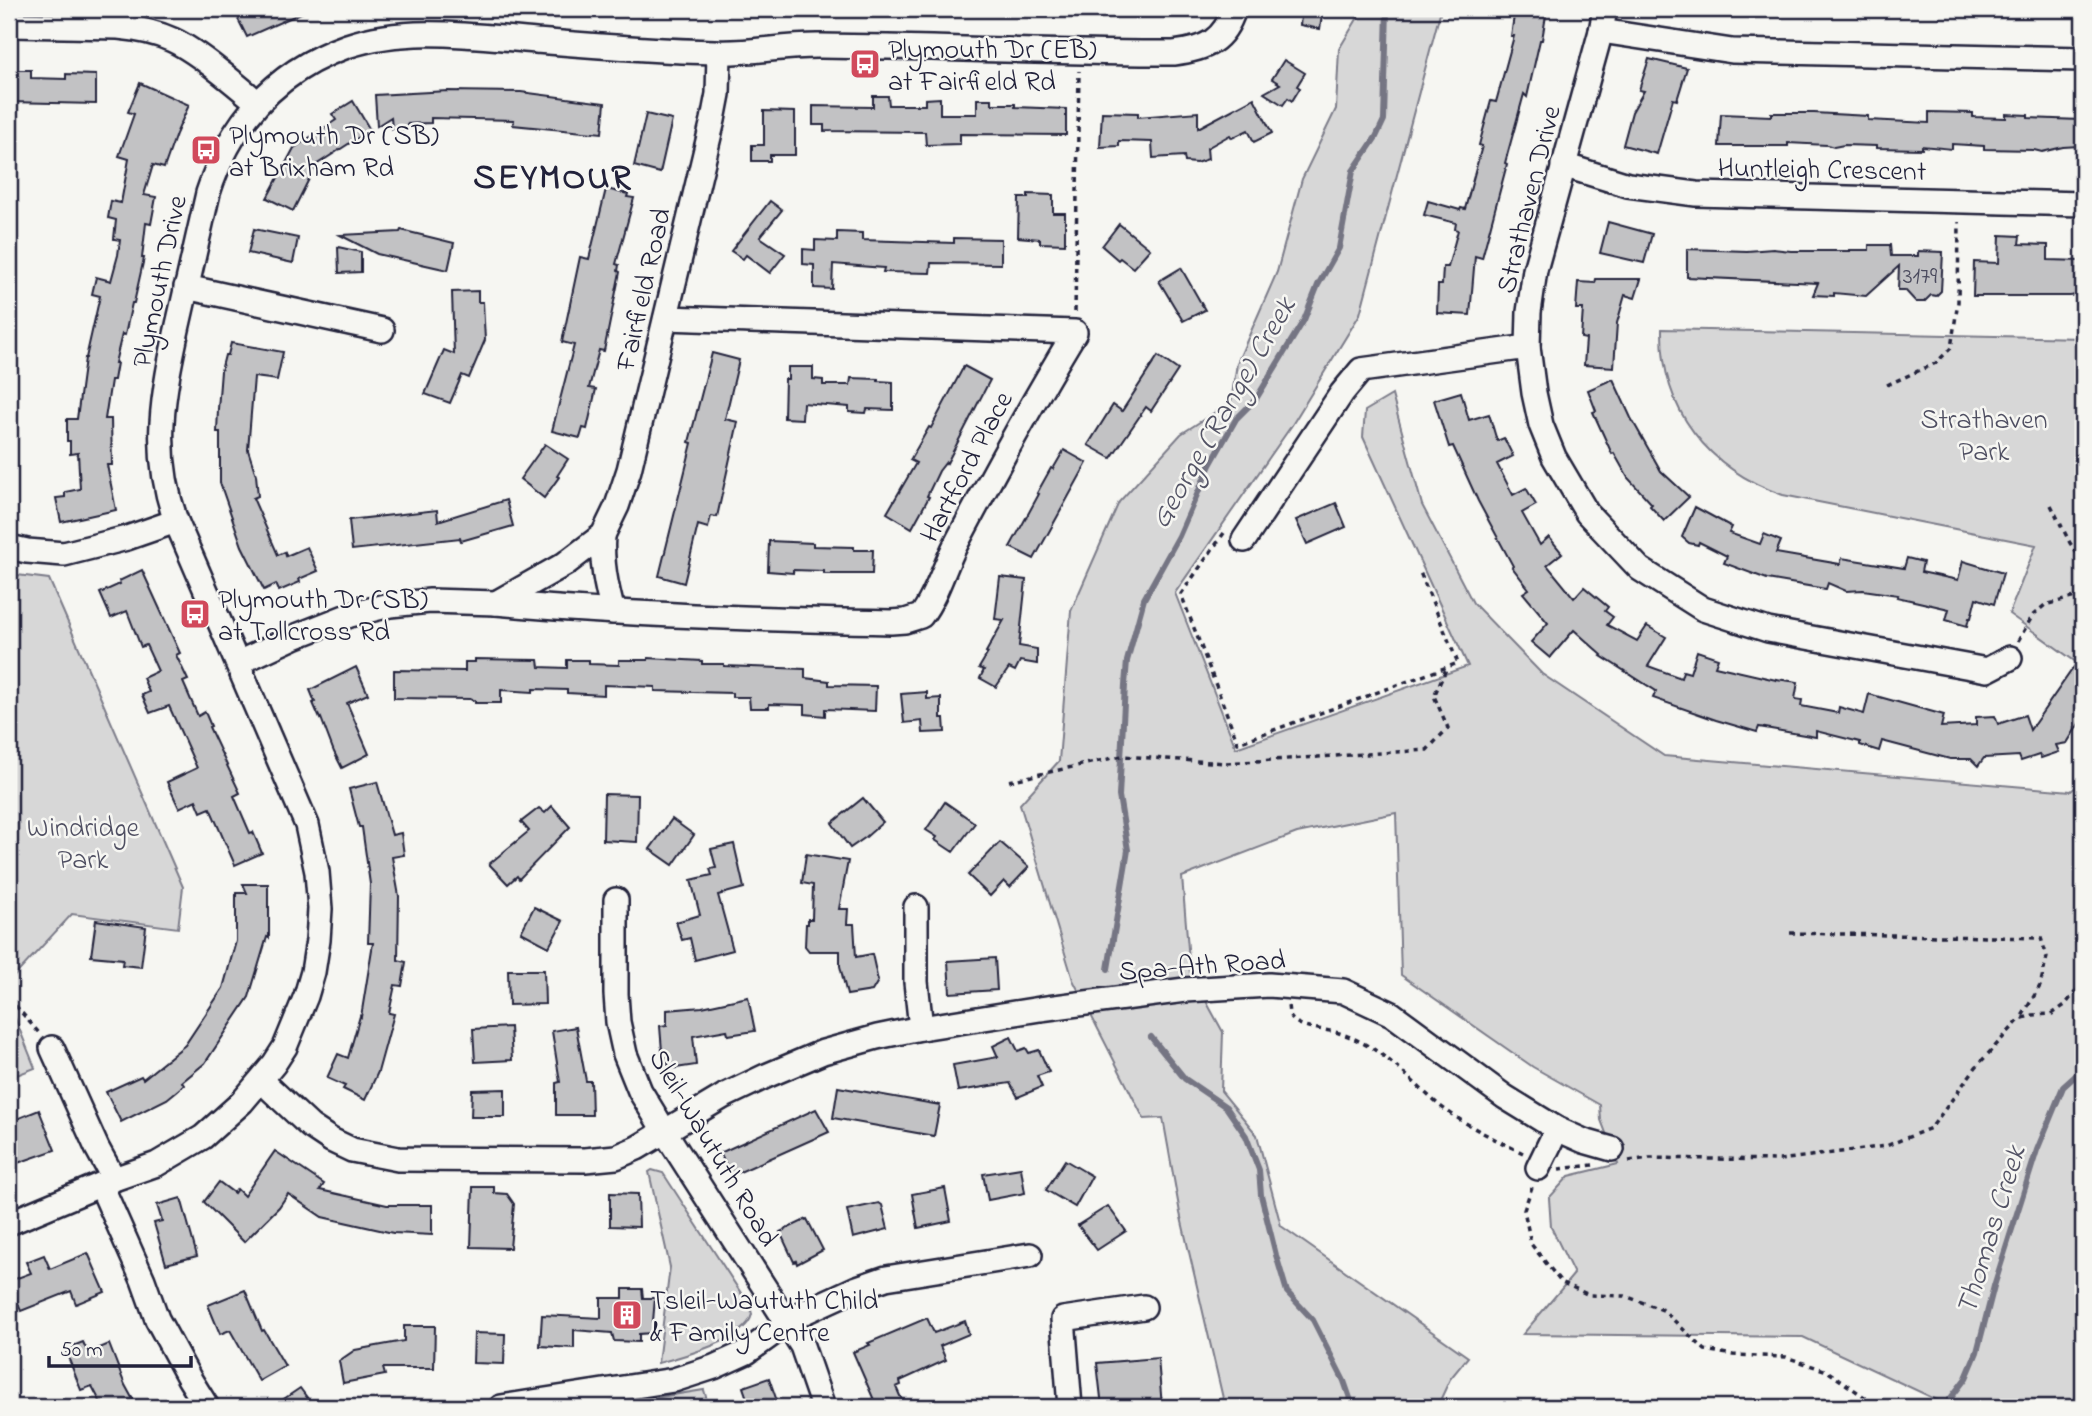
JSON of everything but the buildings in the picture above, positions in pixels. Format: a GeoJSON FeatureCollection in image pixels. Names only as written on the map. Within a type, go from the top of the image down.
{"type":"FeatureCollection","features":[{"type":"Feature","properties":{"kind":"street","name":"Plymouth Drive"},"geometry":{"type":"LineString","coordinates":[[9,1223],[157,1164],[203,1137],[261,1081],[285,1047],[313,972],[320,909],[317,872],[307,825],[176,521],[163,475],[161,424],[169,365],[214,173],[231,140],[258,103],[286,78],[319,57],[381,37],[426,34],[473,36],[719,53],[809,46],[1174,53],[1201,48],[1221,34],[1234,9]]}},
{"type":"Feature","properties":{"kind":"street"},"geometry":{"type":"LineString","coordinates":[[1603,20],[1731,51],[2083,59]]}},
{"type":"Feature","properties":{"kind":"street","name":"Strathaven Drive"},"geometry":{"type":"LineString","coordinates":[[1603,20],[1535,270],[1529,312],[1528,347],[1541,425],[1554,457],[1587,513],[1640,569],[1703,609],[1768,630],[1987,670],[2008,659]]}},
{"type":"Feature","properties":{"kind":"street"},"geometry":{"type":"LineString","coordinates":[[9,25],[136,28],[159,34],[179,41],[196,52],[258,103]]}},
{"type":"Feature","properties":{"kind":"street","name":"Fairfield Road"},"geometry":{"type":"LineString","coordinates":[[613,612],[603,570],[603,535],[617,506],[629,470],[666,318],[713,120],[718,94],[719,53]]}},
{"type":"Feature","properties":{"kind":"street","name":"Huntleigh Crescent"},"geometry":{"type":"LineString","coordinates":[[1563,164],[1628,185],[1696,194],[2083,204]]}},
{"type":"Feature","properties":{"kind":"street"},"geometry":{"type":"LineString","coordinates":[[187,287],[382,330]]}},
{"type":"Feature","properties":{"kind":"street"},"geometry":{"type":"LineString","coordinates":[[666,318],[1075,332]]}},
{"type":"Feature","properties":{"kind":"street","name":"Hartford Place"},"geometry":{"type":"LineString","coordinates":[[496,603],[734,618],[891,622],[921,616],[1024,418],[1075,332]]}},
{"type":"Feature","properties":{"kind":"street"},"geometry":{"type":"LineString","coordinates":[[1235,535],[1361,370],[1528,347]]}},
{"type":"Feature","properties":{"kind":"street"},"geometry":{"type":"LineString","coordinates":[[9,547],[64,554],[127,538],[176,521]]}},
{"type":"Feature","properties":{"kind":"street","name":"Fairfield Road"},"geometry":{"type":"LineString","coordinates":[[496,603],[565,564],[603,535]]}},
{"type":"Feature","properties":{"kind":"street"},"geometry":{"type":"LineString","coordinates":[[238,663],[351,615],[390,605],[430,601],[496,603]]}},
{"type":"Feature","properties":{"kind":"street","name":"Sleil-Waututh Road"},"geometry":{"type":"LineString","coordinates":[[616,900],[618,1022],[625,1054],[640,1091],[717,1216],[788,1322],[807,1356],[823,1407]]}},
{"type":"Feature","properties":{"kind":"street"},"geometry":{"type":"LineString","coordinates":[[916,906],[916,982],[921,1028]]}},
{"type":"Feature","properties":{"kind":"street","name":"Spa-Ath Road"},"geometry":{"type":"LineString","coordinates":[[261,1081],[310,1126],[352,1150],[398,1159],[585,1160],[616,1157],[637,1148],[724,1096],[777,1071],[823,1052],[877,1037],[1040,1009],[1185,990],[1269,985],[1343,991],[1392,1014],[1505,1097],[1557,1129],[1614,1158]]}},
{"type":"Feature","properties":{"kind":"street"},"geometry":{"type":"LineString","coordinates":[[52,1048],[97,1148],[169,1343],[207,1407]]}},
{"type":"Feature","properties":{"kind":"street"},"geometry":{"type":"LineString","coordinates":[[1541,1164],[1557,1129]]}},
{"type":"Feature","properties":{"kind":"street"},"geometry":{"type":"LineString","coordinates":[[501,1407],[674,1380],[714,1367],[747,1352],[788,1322],[857,1288],[886,1278],[1030,1255]]}},
{"type":"Feature","properties":{"kind":"street"},"geometry":{"type":"LineString","coordinates":[[1070,1407],[1063,1319],[1144,1307]]}},
{"type":"Feature","properties":{"kind":"path"},"geometry":{"type":"LineString","coordinates":[[1075,332],[1079,52]]}},
{"type":"Feature","properties":{"kind":"path"},"geometry":{"type":"LineString","coordinates":[[1887,385],[1936,363],[1951,348],[1958,302],[1959,201]]}},
{"type":"Feature","properties":{"kind":"path"},"geometry":{"type":"LineString","coordinates":[[2051,505],[2083,562]]}},
{"type":"Feature","properties":{"kind":"path"},"geometry":{"type":"LineString","coordinates":[[1235,535],[1181,594],[1238,743],[1458,663],[1419,570]]}},
{"type":"Feature","properties":{"kind":"path"},"geometry":{"type":"LineString","coordinates":[[2008,659],[2033,615],[2045,605],[2083,594]]}},
{"type":"Feature","properties":{"kind":"path"},"geometry":{"type":"LineString","coordinates":[[1009,781],[1122,756],[1226,763],[1427,750],[1448,728],[1434,696],[1447,667]]}},
{"type":"Feature","properties":{"kind":"path"},"geometry":{"type":"LineString","coordinates":[[1288,1004],[1290,1017],[1297,1024],[1338,1033],[1368,1045],[1395,1063],[1440,1105],[1478,1131],[1541,1164],[1614,1158],[1780,1160],[1886,1146],[1931,1128],[1976,1067],[2020,1019],[2040,986],[2048,957],[2041,938],[1790,933]]}},
{"type":"Feature","properties":{"kind":"path"},"geometry":{"type":"LineString","coordinates":[[2020,1019],[2052,1014],[2066,1004],[2083,982]]}},
{"type":"Feature","properties":{"kind":"path"},"geometry":{"type":"LineString","coordinates":[[9,998],[52,1048]]}},
{"type":"Feature","properties":{"kind":"path"},"geometry":{"type":"LineString","coordinates":[[1541,1164],[1524,1210],[1531,1244],[1561,1282],[1589,1295],[1625,1296],[1663,1311],[1705,1350],[1733,1355],[1786,1357],[1827,1371],[1879,1407]]}},
{"type":"Feature","properties":{"kind":"green space"},"geometry":{"type":"Polygon","coordinates":[[[1363,9],[1441,9],[1360,314],[1292,425],[1175,593],[1236,748],[1468,666],[1363,437],[1365,411],[1392,395],[1422,505],[1473,603],[1542,674],[1664,756],[2071,791],[2083,781],[2083,1407],[1952,1407],[1803,1337],[1523,1334],[1574,1274],[1551,1227],[1549,1198],[1569,1176],[1618,1164],[1601,1120],[1600,1105],[1533,1067],[1401,975],[1396,813],[1297,833],[1182,877],[1190,972],[1223,1032],[1221,1091],[1257,1135],[1281,1226],[1468,1357],[1450,1379],[1437,1407],[1225,1407],[1180,1213],[1163,1118],[1144,1119],[1073,980],[1020,804],[1059,761],[1071,611],[1119,502],[1181,434],[1231,402],[1237,363],[1277,272],[1302,179],[1336,109],[1339,49],[1363,9]]]}},
{"type":"Feature","properties":{"kind":"green space","name":"Strathaven Park"},"geometry":{"type":"Polygon","coordinates":[[[1662,329],[2083,338],[2083,667],[2009,614],[2036,545],[1783,495],[1756,484],[1711,452],[1694,433],[1680,410],[1670,385],[1664,358],[1662,329]]]}},
{"type":"Feature","properties":{"kind":"green space","name":"Windridge Park"},"geometry":{"type":"Polygon","coordinates":[[[9,574],[49,579],[183,887],[178,928],[72,914],[9,982],[9,574]]]}},
{"type":"Feature","properties":{"kind":"green space"},"geometry":{"type":"Polygon","coordinates":[[[9,1003],[35,1068],[9,1078],[9,1003]]]}},
{"type":"Feature","properties":{"kind":"green space"},"geometry":{"type":"Polygon","coordinates":[[[652,1170],[663,1173],[752,1314],[738,1332],[726,1339],[697,1352],[658,1363],[670,1267],[649,1172],[652,1170]]]}},
{"type":"Feature","properties":{"kind":"green space"},"geometry":{"type":"Polygon","coordinates":[[[704,1390],[709,1407],[598,1407],[704,1390]]]}},
{"type":"Feature","properties":{"kind":"waterway","name":"George (Range) Creek"},"geometry":{"type":"LineString","coordinates":[[1108,969],[1128,850],[1119,796],[1127,661],[1144,599],[1179,536],[1210,465],[1236,419],[1256,399],[1304,320],[1318,285],[1339,248],[1353,171],[1384,120],[1387,9]]}},
{"type":"Feature","properties":{"kind":"waterway","name":"George (Range) Creek"},"geometry":{"type":"LineString","coordinates":[[1151,1037],[1185,1079],[1226,1107],[1246,1136],[1259,1170],[1261,1195],[1287,1292],[1313,1320],[1344,1381],[1353,1407]]}},
{"type":"Feature","properties":{"kind":"waterway","name":"Thomas Creek"},"geometry":{"type":"LineString","coordinates":[[1944,1407],[1966,1378],[1977,1352],[1994,1286],[2037,1150],[2063,1087],[2083,1069]]}},
{"type":"Feature","properties":{"kind":"place","name":"Plymouth Dr (EB) at Fairfield Rd"},"geometry":{"type":"Point","coordinates":[865,64]}},
{"type":"Feature","properties":{"kind":"place","name":"Plymouth Dr (SB) at Brixham Rd"},"geometry":{"type":"Point","coordinates":[206,150]}},
{"type":"Feature","properties":{"kind":"place","name":"Plymouth Dr (SB) at Tollcross Rd"},"geometry":{"type":"Point","coordinates":[195,614]}},
{"type":"Feature","properties":{"kind":"place","name":"Tsleil-Waututh Child & Family Centre"},"geometry":{"type":"Point","coordinates":[627,1315]}},
{"type":"Feature","properties":{"kind":"district","name":"SEYMOUR"},"geometry":{"type":"Point","coordinates":[553,176]}}]}
